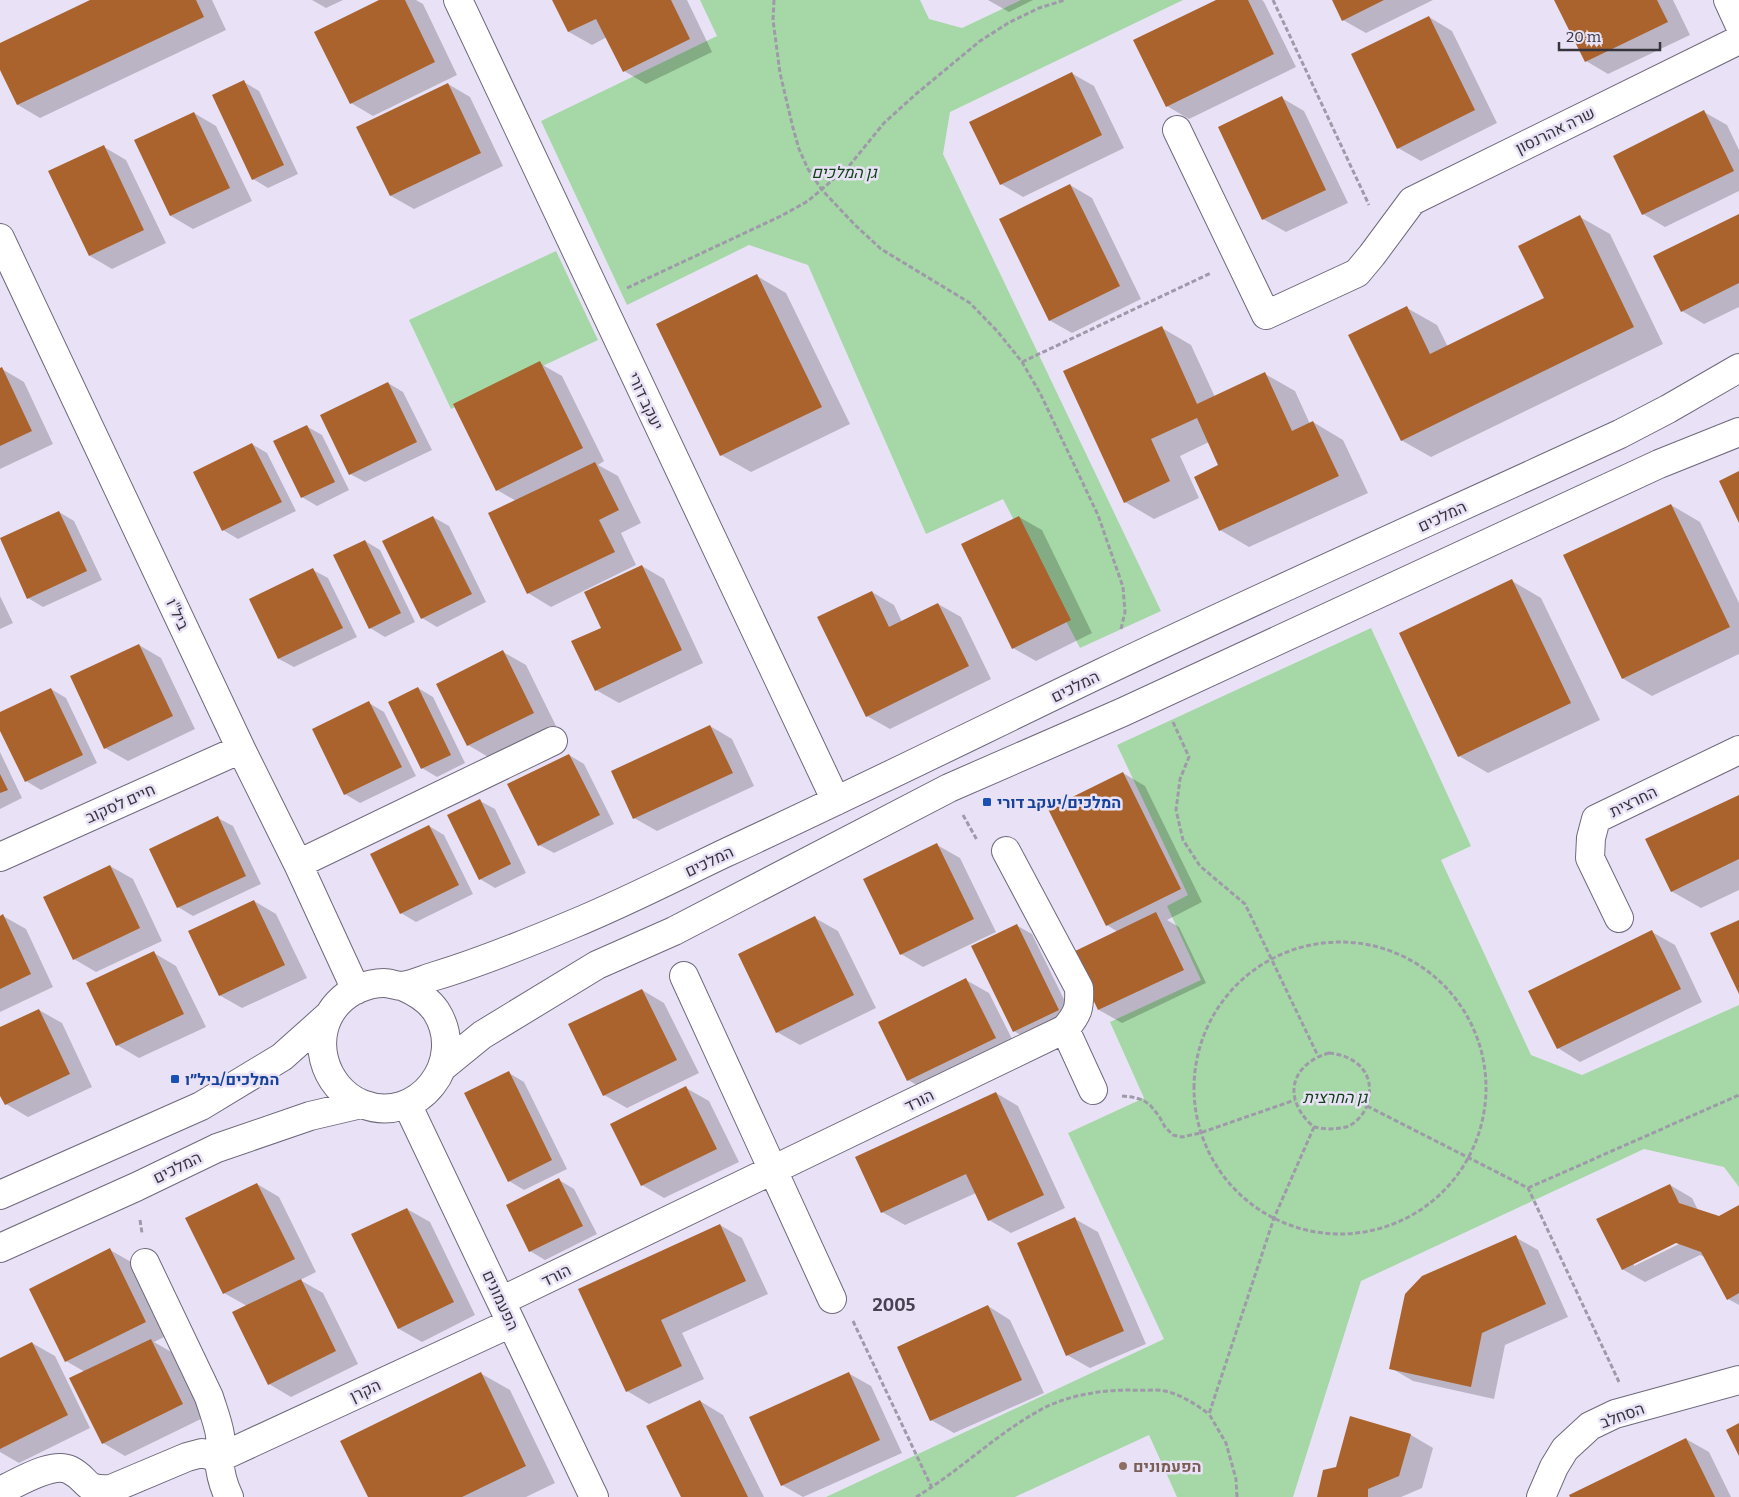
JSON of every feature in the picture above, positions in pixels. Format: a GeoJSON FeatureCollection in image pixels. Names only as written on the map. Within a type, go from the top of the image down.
{"type":"FeatureCollection","features":[{"type":"Feature","properties":{"kind":"street","name":"יעקב דורי"},"geometry":{"type":"LineString","coordinates":[[458,0],[836,802]]}},
{"type":"Feature","properties":{"kind":"street"},"geometry":{"type":"LineString","coordinates":[[1728,0],[1739,24]]}},
{"type":"Feature","properties":{"kind":"street","name":"שרה אהרנסון"},"geometry":{"type":"LineString","coordinates":[[1177,130],[1266,316],[1357,273],[1412,201],[1739,40]]}},
{"type":"Feature","properties":{"kind":"street","name":"ביל\"ו"},"geometry":{"type":"LineString","coordinates":[[0,238],[356,990]]}},
{"type":"Feature","properties":{"kind":"street","name":"המלכים"},"geometry":{"type":"LineString","coordinates":[[402,986],[457,970],[577,923],[836,802],[1103,672],[1620,434],[1739,368]]}},
{"type":"Feature","properties":{"kind":"street"},"geometry":{"type":"LineString","coordinates":[[444,1066],[482,1035],[596,965],[674,931],[949,788],[1123,712],[1659,464],[1739,432]]}},
{"type":"Feature","properties":{"kind":"street"},"geometry":{"type":"LineString","coordinates":[[298,864],[553,741]]}},
{"type":"Feature","properties":{"kind":"street","name":"חיים לסקוב"},"geometry":{"type":"LineString","coordinates":[[0,856],[241,749]]}},
{"type":"Feature","properties":{"kind":"street","name":"החרצית"},"geometry":{"type":"LineString","coordinates":[[1619,918],[1590,858],[1590,838],[1596,819],[1739,750]]}},
{"type":"Feature","properties":{"kind":"street"},"geometry":{"type":"LineString","coordinates":[[1006,851],[1078,988],[1080,1004],[1076,1016],[1065,1029],[1093,1090]]}},
{"type":"Feature","properties":{"kind":"street"},"geometry":{"type":"LineString","coordinates":[[684,976],[832,1299]]}},
{"type":"Feature","properties":{"kind":"street"},"geometry":{"type":"LineString","coordinates":[[383,983],[402,986],[421,995],[436,1010],[445,1030],[444,1066],[436,1082],[423,1095],[407,1104],[392,1108],[376,1108],[361,1104],[343,1092],[330,1076],[322,1056],[322,1035],[329,1016],[338,1003],[356,990],[383,983]]}},
{"type":"Feature","properties":{"kind":"street"},"geometry":{"type":"LineString","coordinates":[[0,1195],[201,1106],[282,1056],[329,1016]]}},
{"type":"Feature","properties":{"kind":"street","name":"הורד"},"geometry":{"type":"LineString","coordinates":[[506,1312],[773,1170],[1065,1029]]}},
{"type":"Feature","properties":{"kind":"street","name":"המלכים"},"geometry":{"type":"LineString","coordinates":[[0,1248],[136,1187],[217,1148],[310,1116],[361,1104]]}},
{"type":"Feature","properties":{"kind":"street","name":"הפעמונים"},"geometry":{"type":"LineString","coordinates":[[407,1104],[594,1497]]}},
{"type":"Feature","properties":{"kind":"street"},"geometry":{"type":"LineString","coordinates":[[145,1263],[209,1397],[220,1436],[219,1458],[221,1474],[229,1497]]}},
{"type":"Feature","properties":{"kind":"street","name":"הקרן"},"geometry":{"type":"LineString","coordinates":[[219,1458],[506,1312]]}},
{"type":"Feature","properties":{"kind":"street","name":"הסחלב"},"geometry":{"type":"LineString","coordinates":[[1541,1497],[1554,1467],[1565,1449],[1590,1426],[1615,1414],[1739,1380]]}},
{"type":"Feature","properties":{"kind":"street"},"geometry":{"type":"LineString","coordinates":[[0,1491],[48,1469],[60,1467],[70,1470],[88,1486],[99,1490],[111,1489],[187,1457],[202,1453],[219,1458]]}},
{"type":"Feature","properties":{"kind":"path"},"geometry":{"type":"LineString","coordinates":[[774,0],[773,20],[780,73],[799,149],[808,170],[822,190],[881,249],[970,303],[998,332],[1022,362],[1040,393],[1098,515],[1123,587],[1125,612],[1121,629],[1115,636]]}},
{"type":"Feature","properties":{"kind":"path"},"geometry":{"type":"LineString","coordinates":[[599,300],[781,216],[808,201],[849,166],[884,123],[980,41],[1010,22],[1038,8],[1066,0]]}},
{"type":"Feature","properties":{"kind":"path"},"geometry":{"type":"LineString","coordinates":[[1272,0],[1385,238]]}},
{"type":"Feature","properties":{"kind":"path"},"geometry":{"type":"LineString","coordinates":[[1022,362],[1239,260]]}},
{"type":"Feature","properties":{"kind":"path"},"geometry":{"type":"LineString","coordinates":[[1170,714],[1189,757],[1180,779],[1176,810],[1183,840],[1200,866],[1245,904],[1318,1056]]}},
{"type":"Feature","properties":{"kind":"path"},"geometry":{"type":"LineString","coordinates":[[1314,942],[1361,942],[1406,956],[1444,983],[1472,1021],[1486,1066],[1486,1113],[1470,1158],[1442,1195],[1402,1222],[1355,1235],[1307,1232],[1274,1218],[1263,1213],[1224,1178],[1200,1133],[1193,1082],[1203,1033],[1230,989],[1270,958],[1314,942]]}},
{"type":"Feature","properties":{"kind":"path"},"geometry":{"type":"LineString","coordinates":[[1329,1053],[1341,1054],[1352,1059],[1362,1068],[1368,1080],[1370,1093],[1367,1106],[1360,1117],[1350,1125],[1338,1129],[1314,1126],[1303,1116],[1296,1100],[1294,1094],[1295,1082],[1300,1071],[1307,1062],[1318,1056],[1329,1053]]}},
{"type":"Feature","properties":{"kind":"path"},"geometry":{"type":"LineString","coordinates":[[1093,1090],[1143,1100],[1150,1105],[1173,1135],[1182,1137],[1200,1133],[1296,1100]]}},
{"type":"Feature","properties":{"kind":"path"},"geometry":{"type":"LineString","coordinates":[[1528,1188],[1739,1095]]}},
{"type":"Feature","properties":{"kind":"path"},"geometry":{"type":"LineString","coordinates":[[1367,1106],[1528,1188],[1632,1410]]}},
{"type":"Feature","properties":{"kind":"path"},"geometry":{"type":"LineString","coordinates":[[1209,1414],[1274,1218],[1314,1126]]}},
{"type":"Feature","properties":{"kind":"path"},"geometry":{"type":"LineString","coordinates":[[136,1187],[145,1263]]}},
{"type":"Feature","properties":{"kind":"path"},"geometry":{"type":"LineString","coordinates":[[832,1299],[850,1313],[932,1488]]}},
{"type":"Feature","properties":{"kind":"path"},"geometry":{"type":"LineString","coordinates":[[916,1497],[932,1488],[995,1440],[1036,1412],[1071,1398],[1114,1390],[1164,1391],[1188,1399],[1209,1414],[1226,1443],[1236,1479],[1236,1497]]}},
{"type":"Feature","properties":{"kind":"green space","name":"גן המלכים"},"geometry":{"type":"Polygon","coordinates":[[[700,0],[920,0],[929,19],[962,28],[1021,0],[1183,0],[950,112],[943,154],[1161,611],[1080,648],[1003,499],[926,534],[808,265],[749,245],[627,305],[541,121],[717,36],[700,0]]]}},
{"type":"Feature","properties":{"kind":"green space"},"geometry":{"type":"Polygon","coordinates":[[[556,251],[598,340],[451,409],[409,320],[556,251]]]}},
{"type":"Feature","properties":{"kind":"green space","name":"גן החרצית"},"geometry":{"type":"Polygon","coordinates":[[[1371,628],[1471,846],[1441,860],[1531,1055],[1582,1075],[1739,1005],[1739,1187],[1724,1167],[1644,1149],[1361,1281],[1293,1497],[1177,1497],[1149,1435],[1015,1497],[826,1497],[1164,1339],[1068,1133],[1144,1098],[1110,1022],[1201,980],[1167,906],[1188,895],[1117,745],[1371,628]]]}},
{"type":"Feature","properties":{"kind":"building"},"geometry":{"type":"Polygon","coordinates":[[[90,0],[196,0],[204,17],[17,105],[0,70],[0,43],[90,0]]]}},
{"type":"Feature","properties":{"kind":"building"},"geometry":{"type":"Polygon","coordinates":[[[379,0],[405,0],[435,62],[350,104],[314,32],[379,0]]]}},
{"type":"Feature","properties":{"kind":"building"},"geometry":{"type":"Polygon","coordinates":[[[552,0],[671,0],[690,39],[623,72],[596,19],[568,32],[552,0]]]}},
{"type":"Feature","properties":{"kind":"building"},"geometry":{"type":"Polygon","coordinates":[[[1216,0],[1248,0],[1274,54],[1166,107],[1133,40],[1216,0]]]}},
{"type":"Feature","properties":{"kind":"building"},"geometry":{"type":"Polygon","coordinates":[[[1332,0],[1384,0],[1342,21],[1332,0]]]}},
{"type":"Feature","properties":{"kind":"building"},"geometry":{"type":"Polygon","coordinates":[[[1554,0],[1657,0],[1668,22],[1585,62],[1554,0]]]}},
{"type":"Feature","properties":{"kind":"building"},"geometry":{"type":"Polygon","coordinates":[[[1429,16],[1475,110],[1397,149],[1351,54],[1429,16]]]}},
{"type":"Feature","properties":{"kind":"building"},"geometry":{"type":"Polygon","coordinates":[[[1072,72],[1102,135],[1000,185],[969,122],[1072,72]]]}},
{"type":"Feature","properties":{"kind":"building"},"geometry":{"type":"Polygon","coordinates":[[[244,80],[284,165],[252,180],[212,95],[244,80]]]}},
{"type":"Feature","properties":{"kind":"building"},"geometry":{"type":"Polygon","coordinates":[[[448,83],[481,153],[390,196],[356,127],[448,83]]]}},
{"type":"Feature","properties":{"kind":"building"},"geometry":{"type":"Polygon","coordinates":[[[1282,96],[1326,190],[1262,220],[1218,127],[1282,96]]]}},
{"type":"Feature","properties":{"kind":"building"},"geometry":{"type":"Polygon","coordinates":[[[1704,110],[1734,171],[1642,215],[1613,156],[1704,110]]]}},
{"type":"Feature","properties":{"kind":"building"},"geometry":{"type":"Polygon","coordinates":[[[194,112],[230,188],[170,216],[134,140],[194,112]]]}},
{"type":"Feature","properties":{"kind":"building"},"geometry":{"type":"Polygon","coordinates":[[[104,145],[144,230],[89,256],[48,171],[104,145]]]}},
{"type":"Feature","properties":{"kind":"building"},"geometry":{"type":"Polygon","coordinates":[[[1070,184],[1120,286],[1049,321],[999,219],[1070,184]]]}},
{"type":"Feature","properties":{"kind":"building"},"geometry":{"type":"Polygon","coordinates":[[[1739,214],[1739,283],[1681,312],[1653,256],[1739,214]]]}},
{"type":"Feature","properties":{"kind":"building"},"geometry":{"type":"Polygon","coordinates":[[[1580,215],[1634,327],[1401,441],[1348,335],[1407,306],[1430,354],[1544,298],[1518,246],[1580,215]]]}},
{"type":"Feature","properties":{"kind":"building"},"geometry":{"type":"Polygon","coordinates":[[[757,274],[822,407],[720,456],[656,324],[757,274]]]}},
{"type":"Feature","properties":{"kind":"building"},"geometry":{"type":"Polygon","coordinates":[[[1162,326],[1197,404],[1265,372],[1292,431],[1313,421],[1339,476],[1219,531],[1194,477],[1218,465],[1197,418],[1151,439],[1170,481],[1124,503],[1063,371],[1162,326]]]}},
{"type":"Feature","properties":{"kind":"building"},"geometry":{"type":"Polygon","coordinates":[[[540,361],[583,448],[496,491],[453,404],[540,361]]]}},
{"type":"Feature","properties":{"kind":"building"},"geometry":{"type":"Polygon","coordinates":[[[2,367],[32,431],[0,446],[0,368],[2,367]]]}},
{"type":"Feature","properties":{"kind":"building"},"geometry":{"type":"Polygon","coordinates":[[[388,382],[417,442],[349,475],[320,415],[388,382]]]}},
{"type":"Feature","properties":{"kind":"building"},"geometry":{"type":"Polygon","coordinates":[[[307,425],[335,482],[301,498],[273,441],[307,425]]]}},
{"type":"Feature","properties":{"kind":"building"},"geometry":{"type":"Polygon","coordinates":[[[252,443],[282,502],[222,531],[193,472],[252,443]]]}},
{"type":"Feature","properties":{"kind":"building"},"geometry":{"type":"Polygon","coordinates":[[[595,462],[619,510],[599,520],[615,552],[527,594],[488,513],[595,462]]]}},
{"type":"Feature","properties":{"kind":"building"},"geometry":{"type":"Polygon","coordinates":[[[1739,471],[1739,523],[1719,481],[1739,471]]]}},
{"type":"Feature","properties":{"kind":"building"},"geometry":{"type":"Polygon","coordinates":[[[1671,504],[1730,627],[1622,679],[1563,555],[1671,504]]]}},
{"type":"Feature","properties":{"kind":"building"},"geometry":{"type":"Polygon","coordinates":[[[59,511],[87,571],[27,599],[0,538],[59,511]]]}},
{"type":"Feature","properties":{"kind":"building"},"geometry":{"type":"Polygon","coordinates":[[[433,516],[472,594],[421,619],[382,541],[433,516]]]}},
{"type":"Feature","properties":{"kind":"building"},"geometry":{"type":"Polygon","coordinates":[[[1019,516],[1071,620],[1012,649],[961,544],[1019,516]]]}},
{"type":"Feature","properties":{"kind":"building"},"geometry":{"type":"Polygon","coordinates":[[[365,540],[401,613],[369,629],[333,555],[365,540]]]}},
{"type":"Feature","properties":{"kind":"building"},"geometry":{"type":"Polygon","coordinates":[[[642,565],[682,650],[595,691],[571,641],[601,628],[584,592],[642,565]]]}},
{"type":"Feature","properties":{"kind":"building"},"geometry":{"type":"Polygon","coordinates":[[[313,568],[343,628],[278,659],[249,599],[313,568]]]}},
{"type":"Feature","properties":{"kind":"building"},"geometry":{"type":"Polygon","coordinates":[[[1512,579],[1571,703],[1458,757],[1399,633],[1512,579]]]}},
{"type":"Feature","properties":{"kind":"building"},"geometry":{"type":"Polygon","coordinates":[[[872,591],[889,627],[938,603],[969,666],[866,717],[817,617],[872,591]]]}},
{"type":"Feature","properties":{"kind":"building"},"geometry":{"type":"Polygon","coordinates":[[[139,644],[173,716],[104,749],[70,676],[139,644]]]}},
{"type":"Feature","properties":{"kind":"building"},"geometry":{"type":"Polygon","coordinates":[[[503,650],[534,713],[467,746],[436,684],[503,650]]]}},
{"type":"Feature","properties":{"kind":"building"},"geometry":{"type":"Polygon","coordinates":[[[418,687],[451,755],[421,769],[388,702],[418,687]]]}},
{"type":"Feature","properties":{"kind":"building"},"geometry":{"type":"Polygon","coordinates":[[[51,688],[83,755],[25,782],[0,731],[0,712],[51,688]]]}},
{"type":"Feature","properties":{"kind":"building"},"geometry":{"type":"Polygon","coordinates":[[[369,701],[402,767],[344,795],[312,729],[369,701]]]}},
{"type":"Feature","properties":{"kind":"building"},"geometry":{"type":"Polygon","coordinates":[[[710,725],[733,773],[633,819],[611,771],[710,725]]]}},
{"type":"Feature","properties":{"kind":"building"},"geometry":{"type":"Polygon","coordinates":[[[569,754],[600,815],[538,846],[507,784],[569,754]]]}},
{"type":"Feature","properties":{"kind":"building"},"geometry":{"type":"Polygon","coordinates":[[[1123,772],[1181,889],[1106,926],[1048,809],[1123,772]]]}},
{"type":"Feature","properties":{"kind":"building"},"geometry":{"type":"Polygon","coordinates":[[[0,774],[8,790],[0,793],[0,774]]]}},
{"type":"Feature","properties":{"kind":"building"},"geometry":{"type":"Polygon","coordinates":[[[1739,795],[1739,859],[1671,892],[1645,839],[1739,795]]]}},
{"type":"Feature","properties":{"kind":"building"},"geometry":{"type":"Polygon","coordinates":[[[480,799],[511,864],[479,880],[447,815],[480,799]]]}},
{"type":"Feature","properties":{"kind":"building"},"geometry":{"type":"Polygon","coordinates":[[[218,816],[246,876],[177,908],[149,849],[218,816]]]}},
{"type":"Feature","properties":{"kind":"building"},"geometry":{"type":"Polygon","coordinates":[[[429,825],[459,885],[400,914],[370,854],[429,825]]]}},
{"type":"Feature","properties":{"kind":"building"},"geometry":{"type":"Polygon","coordinates":[[[937,843],[974,919],[900,955],[863,879],[937,843]]]}},
{"type":"Feature","properties":{"kind":"building"},"geometry":{"type":"Polygon","coordinates":[[[110,865],[140,928],[73,960],[43,897],[110,865]]]}},
{"type":"Feature","properties":{"kind":"building"},"geometry":{"type":"Polygon","coordinates":[[[254,900],[285,965],[219,996],[188,931],[254,900]]]}},
{"type":"Feature","properties":{"kind":"building"},"geometry":{"type":"Polygon","coordinates":[[[1156,912],[1184,970],[1098,1010],[1071,953],[1156,912]]]}},
{"type":"Feature","properties":{"kind":"building"},"geometry":{"type":"Polygon","coordinates":[[[3,914],[31,974],[0,989],[0,916],[3,914]]]}},
{"type":"Feature","properties":{"kind":"building"},"geometry":{"type":"Polygon","coordinates":[[[815,916],[854,995],[776,1033],[738,954],[815,916]]]}},
{"type":"Feature","properties":{"kind":"building"},"geometry":{"type":"Polygon","coordinates":[[[1739,920],[1739,994],[1710,933],[1739,920]]]}},
{"type":"Feature","properties":{"kind":"building"},"geometry":{"type":"Polygon","coordinates":[[[1017,924],[1059,1010],[1013,1032],[971,946],[1017,924]]]}},
{"type":"Feature","properties":{"kind":"building"},"geometry":{"type":"Polygon","coordinates":[[[1652,930],[1681,989],[1557,1049],[1528,991],[1652,930]]]}},
{"type":"Feature","properties":{"kind":"building"},"geometry":{"type":"Polygon","coordinates":[[[154,951],[184,1014],[116,1046],[86,983],[154,951]]]}},
{"type":"Feature","properties":{"kind":"building"},"geometry":{"type":"Polygon","coordinates":[[[966,978],[996,1038],[907,1081],[878,1022],[966,978]]]}},
{"type":"Feature","properties":{"kind":"building"},"geometry":{"type":"Polygon","coordinates":[[[642,989],[677,1060],[603,1096],[568,1024],[642,989]]]}},
{"type":"Feature","properties":{"kind":"building"},"geometry":{"type":"Polygon","coordinates":[[[39,1009],[70,1074],[5,1105],[0,1096],[0,1027],[39,1009]]]}},
{"type":"Feature","properties":{"kind":"building"},"geometry":{"type":"Polygon","coordinates":[[[509,1071],[552,1160],[508,1182],[464,1093],[509,1071]]]}},
{"type":"Feature","properties":{"kind":"building"},"geometry":{"type":"Polygon","coordinates":[[[686,1086],[717,1149],[641,1186],[610,1124],[686,1086]]]}},
{"type":"Feature","properties":{"kind":"building"},"geometry":{"type":"Polygon","coordinates":[[[996,1092],[1044,1195],[988,1221],[966,1174],[881,1213],[855,1157],[996,1092]]]}},
{"type":"Feature","properties":{"kind":"building"},"geometry":{"type":"Polygon","coordinates":[[[559,1178],[583,1226],[529,1252],[506,1205],[559,1178]]]}},
{"type":"Feature","properties":{"kind":"building"},"geometry":{"type":"Polygon","coordinates":[[[257,1183],[295,1259],[223,1294],[185,1218],[257,1183]]]}},
{"type":"Feature","properties":{"kind":"building"},"geometry":{"type":"Polygon","coordinates":[[[1670,1184],[1679,1203],[1719,1216],[1739,1205],[1739,1293],[1727,1300],[1701,1252],[1676,1243],[1622,1270],[1596,1219],[1670,1184]]]}},
{"type":"Feature","properties":{"kind":"building"},"geometry":{"type":"Polygon","coordinates":[[[407,1208],[454,1302],[398,1329],[351,1234],[407,1208]]]}},
{"type":"Feature","properties":{"kind":"building"},"geometry":{"type":"Polygon","coordinates":[[[1075,1217],[1124,1331],[1066,1356],[1017,1243],[1075,1217]]]}},
{"type":"Feature","properties":{"kind":"building"},"geometry":{"type":"Polygon","coordinates":[[[720,1224],[746,1281],[661,1320],[682,1366],[626,1392],[578,1289],[720,1224]]]}},
{"type":"Feature","properties":{"kind":"building"},"geometry":{"type":"Polygon","coordinates":[[[1516,1235],[1546,1304],[1482,1333],[1471,1387],[1389,1369],[1405,1294],[1422,1276],[1516,1235]]]}},
{"type":"Feature","properties":{"kind":"building"},"geometry":{"type":"Polygon","coordinates":[[[110,1248],[146,1322],[65,1362],[29,1289],[110,1248]]]}},
{"type":"Feature","properties":{"kind":"building"},"geometry":{"type":"Polygon","coordinates":[[[301,1279],[336,1351],[268,1385],[232,1312],[301,1279]]]}},
{"type":"Feature","properties":{"kind":"building"},"geometry":{"type":"Polygon","coordinates":[[[988,1305],[1022,1380],[930,1421],[897,1347],[988,1305]]]}},
{"type":"Feature","properties":{"kind":"building"},"geometry":{"type":"Polygon","coordinates":[[[151,1339],[183,1404],[102,1444],[69,1378],[151,1339]]]}},
{"type":"Feature","properties":{"kind":"building"},"geometry":{"type":"Polygon","coordinates":[[[32,1342],[68,1415],[0,1449],[0,1358],[32,1342]]]}},
{"type":"Feature","properties":{"kind":"building"},"geometry":{"type":"Polygon","coordinates":[[[481,1372],[526,1466],[462,1497],[368,1497],[340,1441],[481,1372]]]}},
{"type":"Feature","properties":{"kind":"building"},"geometry":{"type":"Polygon","coordinates":[[[849,1372],[880,1440],[781,1486],[749,1417],[849,1372]]]}},
{"type":"Feature","properties":{"kind":"building"},"geometry":{"type":"Polygon","coordinates":[[[700,1400],[748,1497],[681,1497],[646,1426],[700,1400]]]}},
{"type":"Feature","properties":{"kind":"building"},"geometry":{"type":"Polygon","coordinates":[[[1350,1416],[1411,1434],[1399,1476],[1368,1489],[1368,1497],[1317,1497],[1323,1470],[1336,1467],[1350,1416]]]}},
{"type":"Feature","properties":{"kind":"building"},"geometry":{"type":"Polygon","coordinates":[[[1739,1423],[1739,1456],[1726,1430],[1739,1423]]]}},
{"type":"Feature","properties":{"kind":"building"},"geometry":{"type":"Polygon","coordinates":[[[1686,1438],[1715,1497],[1570,1497],[1569,1495],[1686,1438]]]}},
{"type":"Feature","properties":{"kind":"place","name":"המלכים/יעקב דורי"},"geometry":{"type":"Point","coordinates":[987,802]}},
{"type":"Feature","properties":{"kind":"place","name":"המלכים/ביל״ו"},"geometry":{"type":"Point","coordinates":[175,1079]}},
{"type":"Feature","properties":{"kind":"place","name":"הפעמונים"},"geometry":{"type":"Point","coordinates":[1123,1466]}},
{"type":"Feature","properties":{"kind":"district","name":"2005"},"geometry":{"type":"Point","coordinates":[894,1305]}}]}
